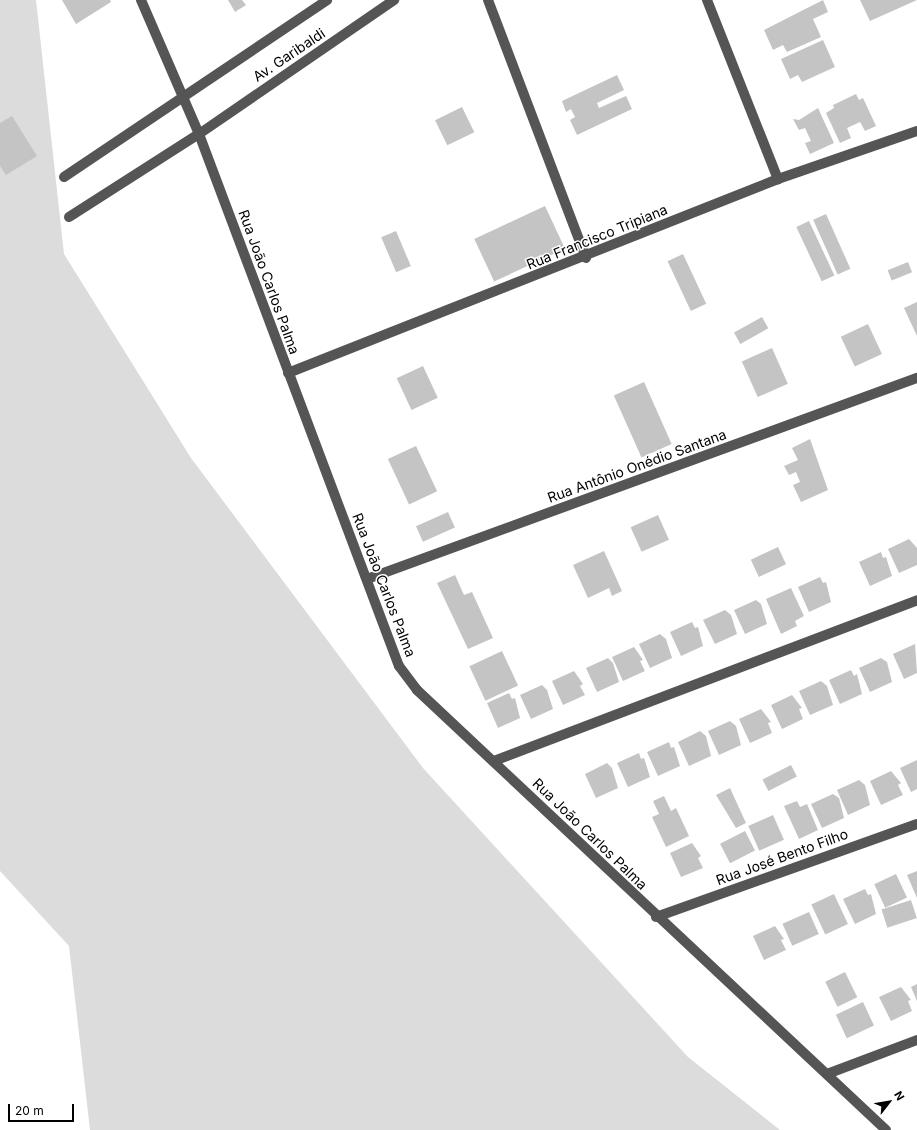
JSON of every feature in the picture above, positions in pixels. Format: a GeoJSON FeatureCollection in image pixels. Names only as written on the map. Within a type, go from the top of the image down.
{"type":"FeatureCollection","features":[{"type":"Feature","properties":{"kind":"street","name":"Rua João Carlos Palma"},"geometry":{"type":"LineString","coordinates":[[141,0],[181,96],[199,134],[399,666],[417,690],[494,761],[656,917],[886,1130]]}},
{"type":"Feature","properties":{"kind":"street","name":"Av. Garibaldi"},"geometry":{"type":"LineString","coordinates":[[64,177],[181,96],[327,0]]}},
{"type":"Feature","properties":{"kind":"street","name":"Av. Garibaldi"},"geometry":{"type":"LineString","coordinates":[[69,217],[199,134],[394,0]]}},
{"type":"Feature","properties":{"kind":"street"},"geometry":{"type":"LineString","coordinates":[[488,0],[586,258]]}},
{"type":"Feature","properties":{"kind":"street"},"geometry":{"type":"LineString","coordinates":[[707,0],[778,179]]}},
{"type":"Feature","properties":{"kind":"street","name":"Rua Francisco Tripiana"},"geometry":{"type":"LineString","coordinates":[[288,373],[586,258],[778,179],[917,131]]}},
{"type":"Feature","properties":{"kind":"street","name":"Rua Antônio Onédio Santana"},"geometry":{"type":"LineString","coordinates":[[367,579],[917,378]]}},
{"type":"Feature","properties":{"kind":"street"},"geometry":{"type":"LineString","coordinates":[[494,761],[917,600]]}},
{"type":"Feature","properties":{"kind":"street","name":"Rua José Bento Filho"},"geometry":{"type":"LineString","coordinates":[[656,917],[917,824]]}},
{"type":"Feature","properties":{"kind":"street"},"geometry":{"type":"LineString","coordinates":[[826,1074],[917,1040]]}},
{"type":"Feature","properties":{"kind":"shaded area"},"geometry":{"type":"Polygon","coordinates":[[[0,0],[36,0],[64,254],[191,458],[423,768],[688,1057],[780,1130],[90,1130],[69,946],[0,871],[0,0]]]}},
{"type":"Feature","properties":{"kind":"building"},"geometry":{"type":"Polygon","coordinates":[[[62,0],[110,0],[111,2],[76,24],[62,0]]]}},
{"type":"Feature","properties":{"kind":"building"},"geometry":{"type":"Polygon","coordinates":[[[228,0],[242,0],[246,5],[235,12],[228,0]]]}},
{"type":"Feature","properties":{"kind":"building"},"geometry":{"type":"Polygon","coordinates":[[[823,0],[828,12],[813,19],[821,37],[787,52],[783,45],[773,50],[764,30],[823,0]]]}},
{"type":"Feature","properties":{"kind":"building"},"geometry":{"type":"Polygon","coordinates":[[[860,0],[917,0],[870,21],[860,0]]]}},
{"type":"Feature","properties":{"kind":"building"},"geometry":{"type":"Polygon","coordinates":[[[823,40],[835,67],[802,82],[798,75],[790,79],[781,59],[823,40]]]}},
{"type":"Feature","properties":{"kind":"building"},"geometry":{"type":"Polygon","coordinates":[[[617,75],[624,90],[597,103],[599,108],[626,96],[632,109],[577,135],[570,120],[575,117],[571,109],[566,112],[562,101],[617,75]]]}},
{"type":"Feature","properties":{"kind":"building"},"geometry":{"type":"Polygon","coordinates":[[[856,94],[859,100],[863,98],[876,126],[865,131],[860,122],[847,128],[851,138],[840,143],[826,113],[834,108],[833,105],[856,94]]]}},
{"type":"Feature","properties":{"kind":"building"},"geometry":{"type":"Polygon","coordinates":[[[462,107],[474,132],[447,145],[435,120],[462,107]]]}},
{"type":"Feature","properties":{"kind":"building"},"geometry":{"type":"Polygon","coordinates":[[[818,108],[834,143],[810,154],[805,143],[811,141],[805,128],[799,130],[793,119],[799,120],[818,108]]]}},
{"type":"Feature","properties":{"kind":"building"},"geometry":{"type":"Polygon","coordinates":[[[12,116],[37,156],[6,175],[0,166],[0,123],[12,116]]]}},
{"type":"Feature","properties":{"kind":"building"},"geometry":{"type":"Polygon","coordinates":[[[545,206],[565,249],[494,282],[474,239],[545,206]]]}},
{"type":"Feature","properties":{"kind":"building"},"geometry":{"type":"Polygon","coordinates":[[[826,214],[850,269],[838,275],[813,220],[826,214]]]}},
{"type":"Feature","properties":{"kind":"building"},"geometry":{"type":"Polygon","coordinates":[[[809,221],[834,275],[822,281],[796,227],[809,221]]]}},
{"type":"Feature","properties":{"kind":"building"},"geometry":{"type":"Polygon","coordinates":[[[396,231],[411,266],[396,272],[381,237],[396,231]]]}},
{"type":"Feature","properties":{"kind":"building"},"geometry":{"type":"Polygon","coordinates":[[[683,254],[706,304],[691,311],[668,261],[683,254]]]}},
{"type":"Feature","properties":{"kind":"building"},"geometry":{"type":"Polygon","coordinates":[[[908,262],[912,272],[892,280],[888,270],[908,262]]]}},
{"type":"Feature","properties":{"kind":"building"},"geometry":{"type":"Polygon","coordinates":[[[917,302],[917,336],[904,308],[917,302]]]}},
{"type":"Feature","properties":{"kind":"building"},"geometry":{"type":"Polygon","coordinates":[[[762,317],[768,328],[740,344],[734,333],[762,317]]]}},
{"type":"Feature","properties":{"kind":"building"},"geometry":{"type":"Polygon","coordinates":[[[868,324],[882,354],[855,367],[841,337],[868,324]]]}},
{"type":"Feature","properties":{"kind":"building"},"geometry":{"type":"Polygon","coordinates":[[[772,348],[788,384],[758,397],[742,361],[772,348]]]}},
{"type":"Feature","properties":{"kind":"building"},"geometry":{"type":"Polygon","coordinates":[[[423,366],[438,398],[412,410],[397,378],[423,366]]]}},
{"type":"Feature","properties":{"kind":"building"},"geometry":{"type":"Polygon","coordinates":[[[644,382],[672,444],[642,458],[614,395],[644,382]]]}},
{"type":"Feature","properties":{"kind":"building"},"geometry":{"type":"Polygon","coordinates":[[[810,439],[828,490],[801,502],[793,485],[800,482],[796,472],[789,475],[784,466],[798,460],[792,448],[810,439]]]}},
{"type":"Feature","properties":{"kind":"building"},"geometry":{"type":"Polygon","coordinates":[[[416,446],[437,491],[409,504],[388,459],[416,446]]]}},
{"type":"Feature","properties":{"kind":"building"},"geometry":{"type":"Polygon","coordinates":[[[448,512],[455,528],[423,542],[416,526],[448,512]]]}},
{"type":"Feature","properties":{"kind":"building"},"geometry":{"type":"Polygon","coordinates":[[[658,515],[669,540],[642,552],[631,527],[658,515]]]}},
{"type":"Feature","properties":{"kind":"building"},"geometry":{"type":"Polygon","coordinates":[[[909,539],[917,548],[917,565],[899,573],[888,549],[909,539]]]}},
{"type":"Feature","properties":{"kind":"building"},"geometry":{"type":"Polygon","coordinates":[[[778,547],[786,564],[759,577],[751,560],[778,547]]]}},
{"type":"Feature","properties":{"kind":"building"},"geometry":{"type":"Polygon","coordinates":[[[604,551],[622,591],[612,596],[609,588],[588,598],[573,565],[604,551]]]}},
{"type":"Feature","properties":{"kind":"building"},"geometry":{"type":"Polygon","coordinates":[[[881,552],[883,558],[886,557],[892,576],[870,586],[859,562],[881,552]]]}},
{"type":"Feature","properties":{"kind":"building"},"geometry":{"type":"Polygon","coordinates":[[[455,575],[464,595],[472,592],[493,638],[468,649],[437,583],[455,575]]]}},
{"type":"Feature","properties":{"kind":"building"},"geometry":{"type":"Polygon","coordinates":[[[820,577],[823,583],[826,582],[831,602],[809,612],[798,587],[820,577]]]}},
{"type":"Feature","properties":{"kind":"building"},"geometry":{"type":"Polygon","coordinates":[[[791,588],[804,616],[795,621],[797,626],[781,634],[766,599],[791,588]]]}},
{"type":"Feature","properties":{"kind":"building"},"geometry":{"type":"Polygon","coordinates":[[[756,600],[761,604],[767,624],[745,634],[734,610],[756,600]]]}},
{"type":"Feature","properties":{"kind":"building"},"geometry":{"type":"Polygon","coordinates":[[[725,610],[731,615],[737,634],[715,644],[703,620],[725,610]]]}},
{"type":"Feature","properties":{"kind":"building"},"geometry":{"type":"Polygon","coordinates":[[[692,622],[695,628],[698,627],[703,646],[681,656],[670,632],[692,622]]]}},
{"type":"Feature","properties":{"kind":"building"},"geometry":{"type":"Polygon","coordinates":[[[660,634],[666,639],[672,658],[650,668],[639,644],[660,634]]]}},
{"type":"Feature","properties":{"kind":"building"},"geometry":{"type":"Polygon","coordinates":[[[915,644],[917,673],[904,679],[893,654],[915,644]]]}},
{"type":"Feature","properties":{"kind":"building"},"geometry":{"type":"Polygon","coordinates":[[[634,647],[643,660],[640,661],[645,671],[623,681],[612,657],[634,647]]]}},
{"type":"Feature","properties":{"kind":"building"},"geometry":{"type":"Polygon","coordinates":[[[502,651],[518,685],[485,701],[469,666],[502,651]]]}},
{"type":"Feature","properties":{"kind":"building"},"geometry":{"type":"Polygon","coordinates":[[[608,658],[613,663],[619,682],[597,692],[586,668],[608,658]]]}},
{"type":"Feature","properties":{"kind":"building"},"geometry":{"type":"Polygon","coordinates":[[[881,658],[887,662],[892,682],[870,692],[859,668],[881,658]]]}},
{"type":"Feature","properties":{"kind":"building"},"geometry":{"type":"Polygon","coordinates":[[[851,670],[854,676],[857,674],[862,694],[840,704],[829,680],[851,670]]]}},
{"type":"Feature","properties":{"kind":"building"},"geometry":{"type":"Polygon","coordinates":[[[574,671],[583,684],[580,686],[585,695],[563,705],[552,681],[574,671]]]}},
{"type":"Feature","properties":{"kind":"building"},"geometry":{"type":"Polygon","coordinates":[[[821,681],[827,686],[833,705],[810,715],[799,691],[821,681]]]}},
{"type":"Feature","properties":{"kind":"building"},"geometry":{"type":"Polygon","coordinates":[[[542,685],[547,690],[553,709],[531,719],[520,695],[542,685]]]}},
{"type":"Feature","properties":{"kind":"building"},"geometry":{"type":"Polygon","coordinates":[[[509,693],[512,699],[515,698],[520,718],[498,728],[487,703],[509,693]]]}},
{"type":"Feature","properties":{"kind":"building"},"geometry":{"type":"Polygon","coordinates":[[[792,695],[802,708],[799,709],[803,719],[782,729],[771,705],[792,695]]]}},
{"type":"Feature","properties":{"kind":"building"},"geometry":{"type":"Polygon","coordinates":[[[761,709],[771,722],[768,723],[772,733],[750,743],[739,719],[761,709]]]}},
{"type":"Feature","properties":{"kind":"building"},"geometry":{"type":"Polygon","coordinates":[[[730,721],[736,726],[741,745],[719,755],[708,731],[730,721]]]}},
{"type":"Feature","properties":{"kind":"building"},"geometry":{"type":"Polygon","coordinates":[[[700,731],[706,736],[711,756],[689,766],[678,742],[700,731]]]}},
{"type":"Feature","properties":{"kind":"building"},"geometry":{"type":"Polygon","coordinates":[[[669,742],[671,748],[674,747],[680,766],[658,776],[647,752],[669,742]]]}},
{"type":"Feature","properties":{"kind":"building"},"geometry":{"type":"Polygon","coordinates":[[[639,753],[641,759],[644,758],[650,777],[628,787],[617,763],[639,753]]]}},
{"type":"Feature","properties":{"kind":"building"},"geometry":{"type":"Polygon","coordinates":[[[917,760],[917,789],[911,792],[900,768],[917,760]]]}},
{"type":"Feature","properties":{"kind":"building"},"geometry":{"type":"Polygon","coordinates":[[[607,763],[612,768],[618,788],[596,798],[585,774],[607,763]]]}},
{"type":"Feature","properties":{"kind":"building"},"geometry":{"type":"Polygon","coordinates":[[[791,765],[797,777],[768,791],[762,780],[791,765]]]}},
{"type":"Feature","properties":{"kind":"building"},"geometry":{"type":"Polygon","coordinates":[[[891,771],[901,783],[898,785],[903,795],[881,805],[870,781],[891,771]]]}},
{"type":"Feature","properties":{"kind":"building"},"geometry":{"type":"Polygon","coordinates":[[[859,780],[865,785],[870,805],[848,815],[837,790],[859,780]]]}},
{"type":"Feature","properties":{"kind":"building"},"geometry":{"type":"Polygon","coordinates":[[[730,788],[746,823],[736,828],[716,795],[730,788]]]}},
{"type":"Feature","properties":{"kind":"building"},"geometry":{"type":"Polygon","coordinates":[[[833,794],[839,798],[844,818],[822,828],[811,804],[833,794]]]}},
{"type":"Feature","properties":{"kind":"building"},"geometry":{"type":"Polygon","coordinates":[[[664,796],[671,811],[676,808],[689,836],[666,847],[652,817],[659,814],[653,801],[664,796]]]}},
{"type":"Feature","properties":{"kind":"building"},"geometry":{"type":"Polygon","coordinates":[[[797,801],[800,807],[807,804],[818,830],[799,839],[784,806],[797,801]]]}},
{"type":"Feature","properties":{"kind":"building"},"geometry":{"type":"Polygon","coordinates":[[[773,815],[784,840],[759,851],[748,826],[773,815]]]}},
{"type":"Feature","properties":{"kind":"building"},"geometry":{"type":"Polygon","coordinates":[[[745,831],[755,851],[730,863],[720,844],[745,831]]]}},
{"type":"Feature","properties":{"kind":"building"},"geometry":{"type":"Polygon","coordinates":[[[692,843],[701,856],[698,858],[703,868],[681,877],[670,853],[692,843]]]}},
{"type":"Feature","properties":{"kind":"building"},"geometry":{"type":"Polygon","coordinates":[[[917,871],[917,898],[907,875],[917,871]]]}},
{"type":"Feature","properties":{"kind":"building"},"geometry":{"type":"Polygon","coordinates":[[[896,874],[907,898],[885,908],[874,884],[896,874]]]}},
{"type":"Feature","properties":{"kind":"building"},"geometry":{"type":"Polygon","coordinates":[[[865,889],[868,895],[871,894],[876,914],[855,924],[843,899],[865,889]]]}},
{"type":"Feature","properties":{"kind":"building"},"geometry":{"type":"Polygon","coordinates":[[[834,894],[848,924],[825,934],[811,905],[834,894]]]}},
{"type":"Feature","properties":{"kind":"building"},"geometry":{"type":"Polygon","coordinates":[[[911,900],[917,918],[887,928],[882,910],[911,900]]]}},
{"type":"Feature","properties":{"kind":"building"},"geometry":{"type":"Polygon","coordinates":[[[809,912],[819,934],[792,946],[783,924],[809,912]]]}},
{"type":"Feature","properties":{"kind":"building"},"geometry":{"type":"Polygon","coordinates":[[[775,926],[784,939],[781,940],[786,950],[764,960],[753,936],[775,926]]]}},
{"type":"Feature","properties":{"kind":"building"},"geometry":{"type":"Polygon","coordinates":[[[845,972],[857,997],[838,1007],[825,982],[845,972]]]}},
{"type":"Feature","properties":{"kind":"building"},"geometry":{"type":"Polygon","coordinates":[[[917,984],[917,1001],[911,987],[917,984]]]}},
{"type":"Feature","properties":{"kind":"building"},"geometry":{"type":"Polygon","coordinates":[[[901,987],[911,1000],[908,1001],[912,1011],[891,1021],[879,997],[901,987]]]}},
{"type":"Feature","properties":{"kind":"building"},"geometry":{"type":"Polygon","coordinates":[[[863,1002],[874,1026],[847,1038],[836,1015],[863,1002]]]}}]}
